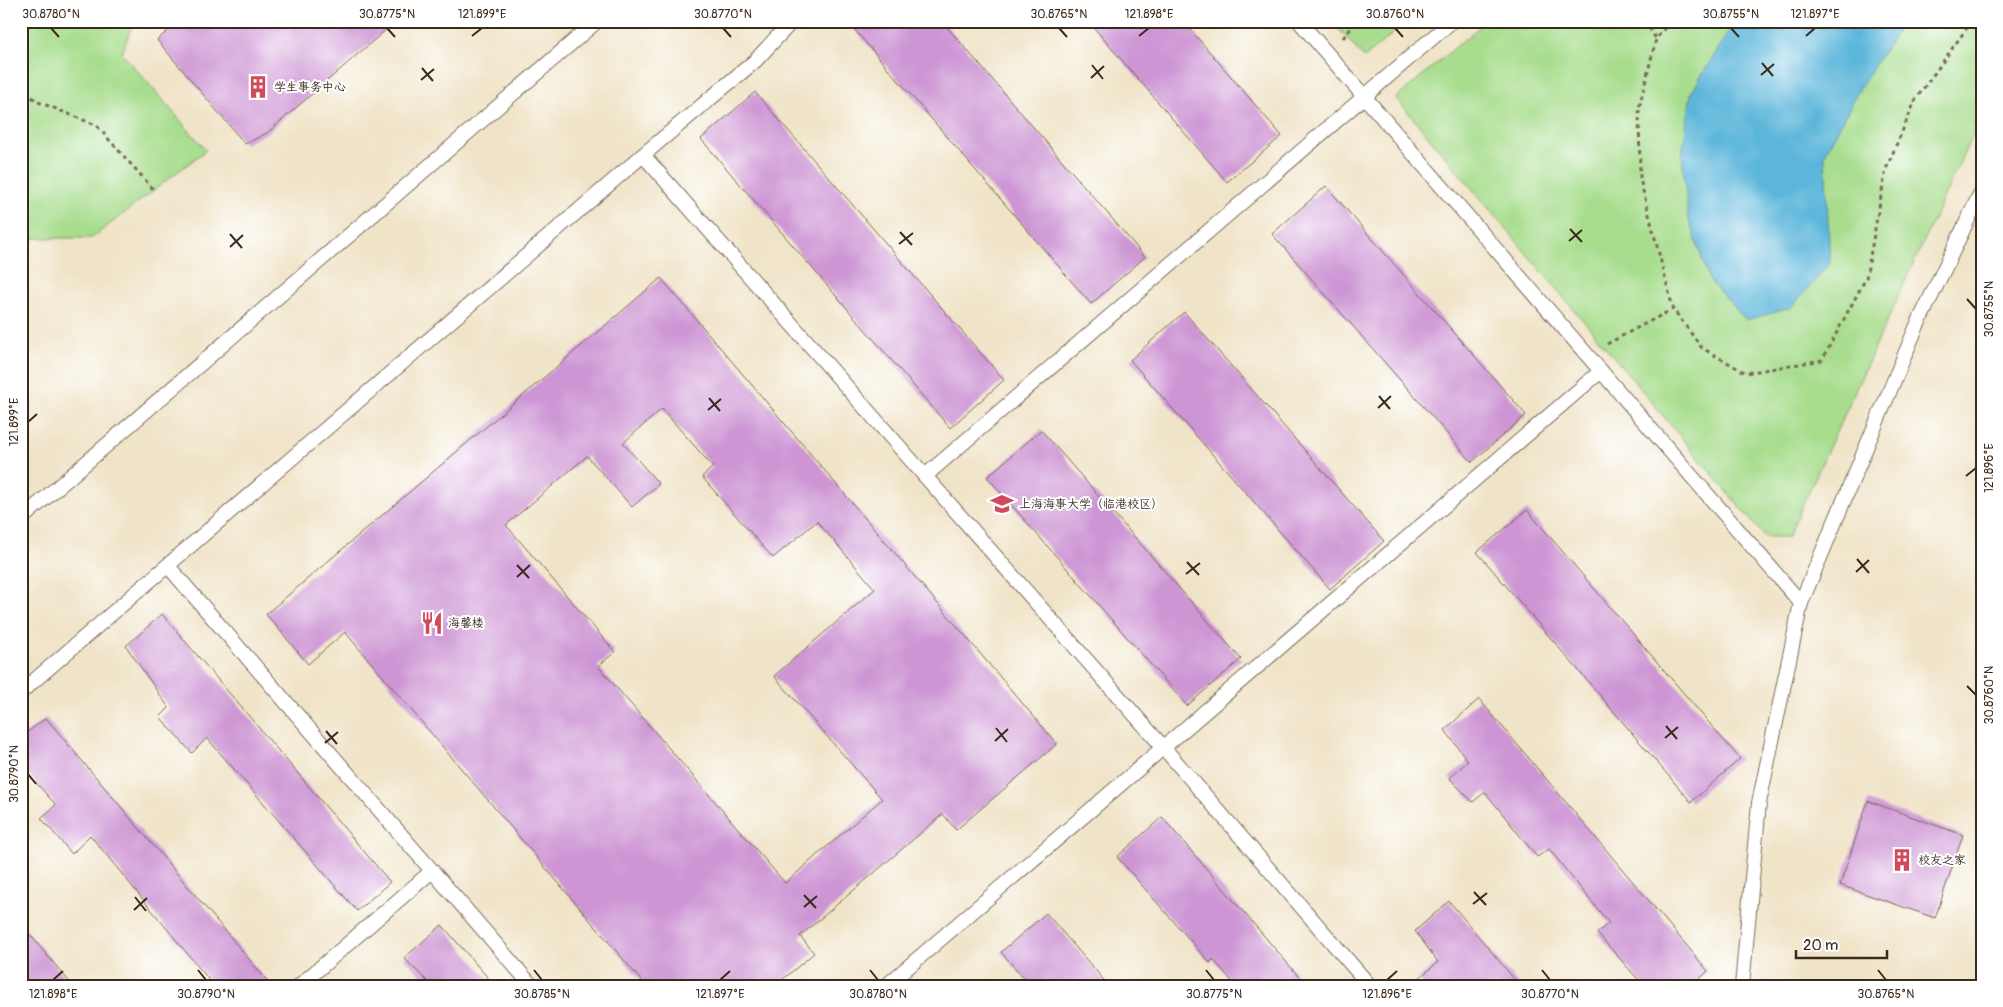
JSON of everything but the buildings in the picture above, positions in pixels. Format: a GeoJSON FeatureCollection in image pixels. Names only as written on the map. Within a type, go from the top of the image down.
{"type":"FeatureCollection","features":[{"type":"Feature","properties":{"kind":"lane"},"geometry":{"type":"LineString","coordinates":[[21,519],[597,21]]}},
{"type":"Feature","properties":{"kind":"lane"},"geometry":{"type":"LineString","coordinates":[[21,692],[754,61],[792,21]]}},
{"type":"Feature","properties":{"kind":"lane"},"geometry":{"type":"LineString","coordinates":[[1299,21],[1801,603]]}},
{"type":"Feature","properties":{"kind":"lane"},"geometry":{"type":"LineString","coordinates":[[925,476],[1452,21]]}},
{"type":"Feature","properties":{"kind":"lane"},"geometry":{"type":"LineString","coordinates":[[643,155],[1163,747],[1370,986]]}},
{"type":"Feature","properties":{"kind":"lane"},"geometry":{"type":"LineString","coordinates":[[1742,986],[1759,803],[1801,603],[1916,328],[1982,190]]}},
{"type":"Feature","properties":{"kind":"lane"},"geometry":{"type":"LineString","coordinates":[[886,986],[1602,371]]}},
{"type":"Feature","properties":{"kind":"lane"},"geometry":{"type":"LineString","coordinates":[[168,566],[532,986]]}},
{"type":"Feature","properties":{"kind":"lane"},"geometry":{"type":"LineString","coordinates":[[299,986],[432,871]]}},
{"type":"Feature","properties":{"kind":"path"},"geometry":{"type":"LineString","coordinates":[[1645,21],[1656,39]]}},
{"type":"Feature","properties":{"kind":"path"},"geometry":{"type":"LineString","coordinates":[[1670,21],[1656,39],[1639,108],[1640,179],[1673,309],[1702,348],[1746,373],[1822,360],[1866,278],[1886,169],[1916,99],[1972,21]]}},
{"type":"Feature","properties":{"kind":"path"},"geometry":{"type":"LineString","coordinates":[[21,85],[36,100],[96,125],[154,190]]}},
{"type":"Feature","properties":{"kind":"path"},"geometry":{"type":"LineString","coordinates":[[1588,354],[1673,309]]}},
{"type":"Feature","properties":{"kind":"green space"},"geometry":{"type":"Polygon","coordinates":[[[21,21],[135,21],[122,53],[206,150],[92,238],[21,238],[21,21]]]}},
{"type":"Feature","properties":{"kind":"green space"},"geometry":{"type":"Polygon","coordinates":[[[1332,21],[1408,21],[1364,58],[1332,21]]]}},
{"type":"Feature","properties":{"kind":"green space"},"geometry":{"type":"Polygon","coordinates":[[[1486,21],[1982,21],[1982,114],[1788,537],[1765,537],[1396,98],[1486,21]]]}},
{"type":"Feature","properties":{"kind":"water"},"geometry":{"type":"Polygon","coordinates":[[[1735,21],[1904,21],[1861,86],[1825,154],[1830,263],[1791,308],[1746,320],[1709,280],[1688,217],[1682,156],[1691,93],[1735,21]]]}},
{"type":"Feature","properties":{"kind":"place","name":"学生事务中心"},"geometry":{"type":"Point","coordinates":[258,87]}},
{"type":"Feature","properties":{"kind":"place","name":"上海海事大学（临港校区）"},"geometry":{"type":"Point","coordinates":[1002,504]}},
{"type":"Feature","properties":{"kind":"place","name":"海馨楼"},"geometry":{"type":"Point","coordinates":[432,623]}},
{"type":"Feature","properties":{"kind":"place","name":"校友之家"},"geometry":{"type":"Point","coordinates":[1902,860]}}]}
